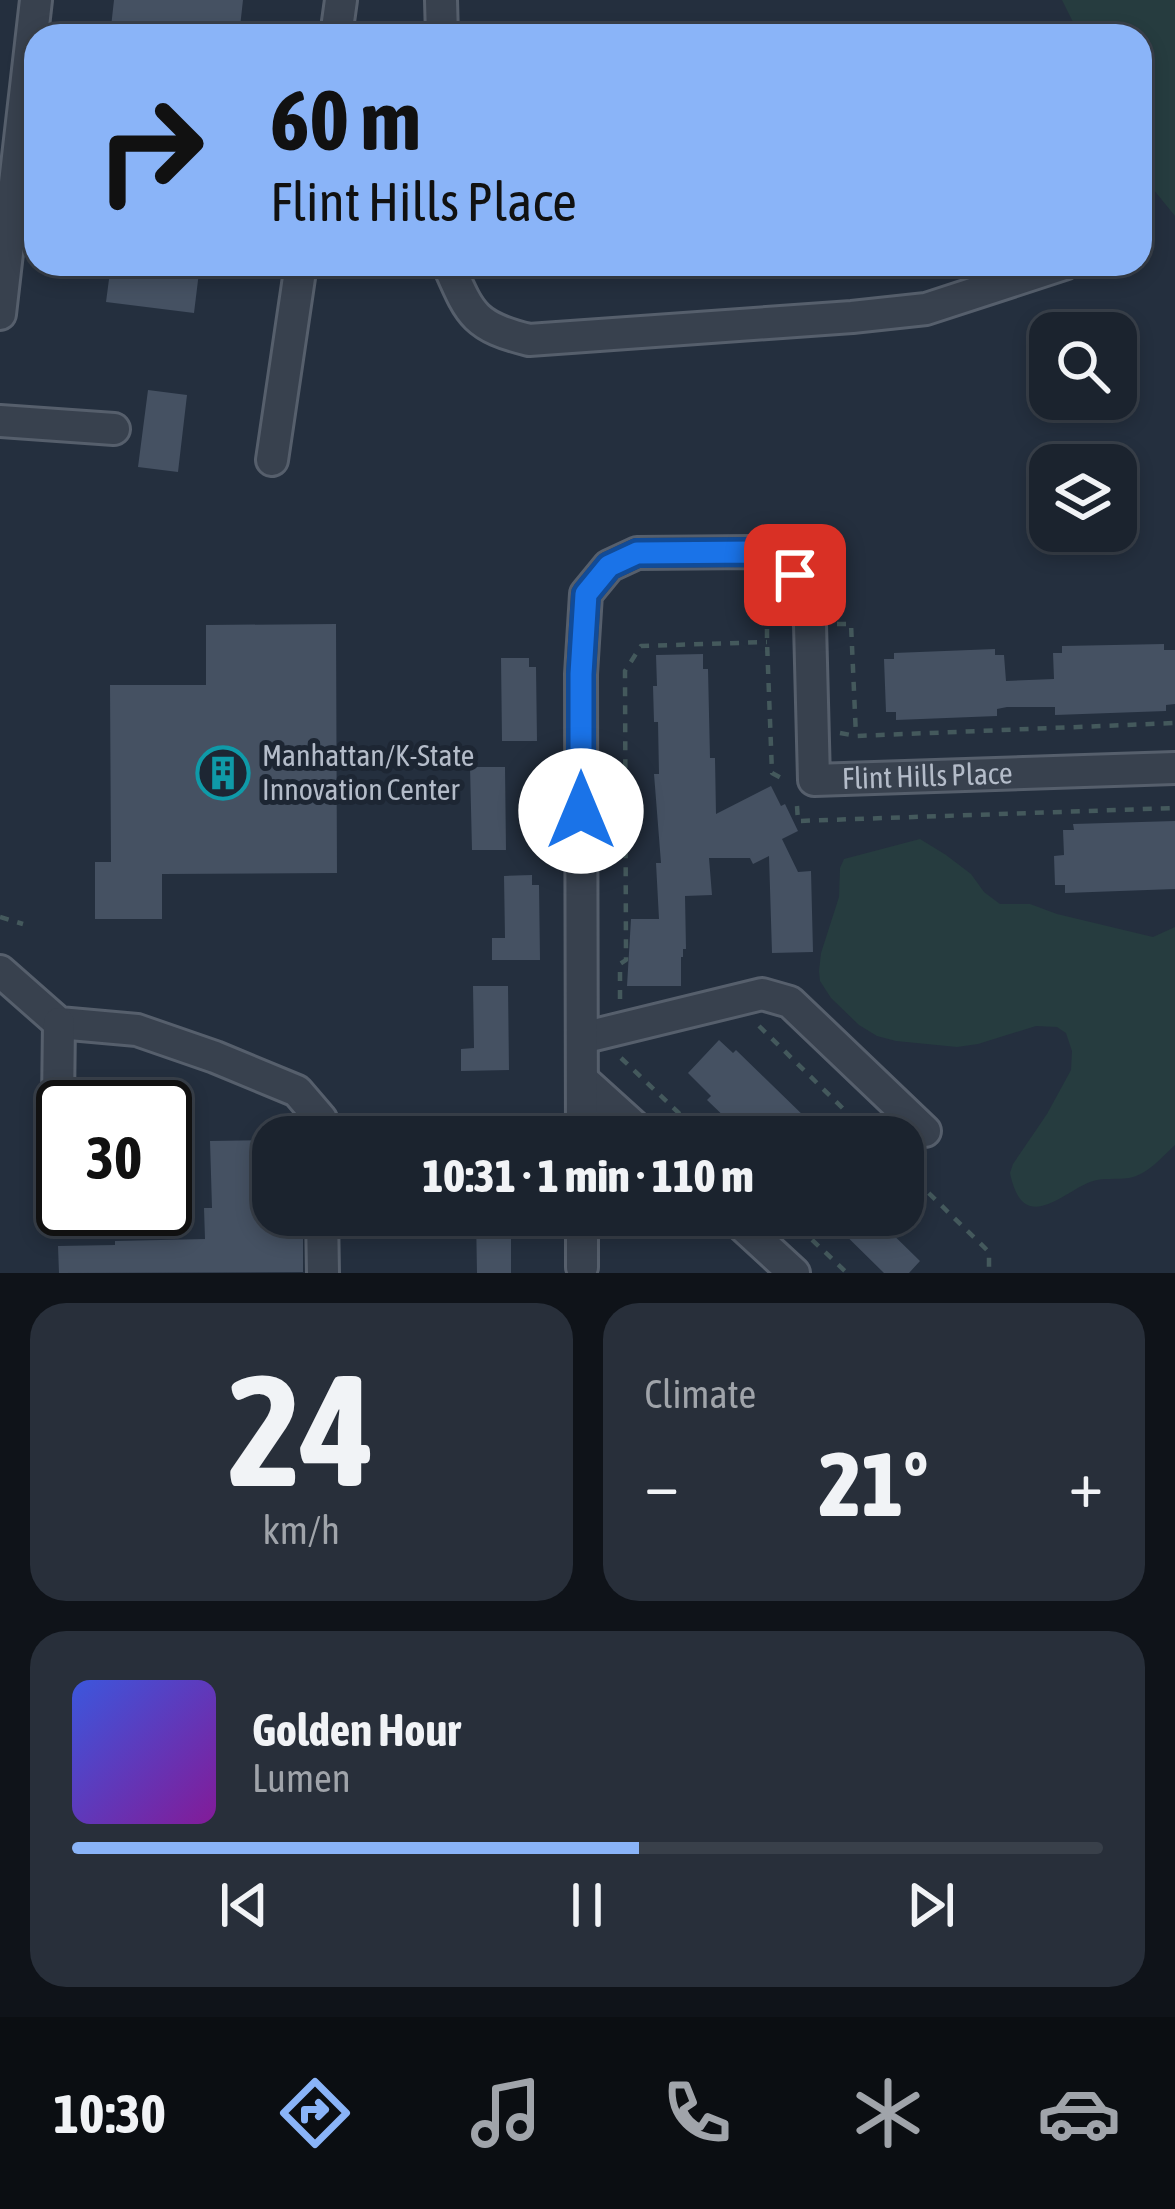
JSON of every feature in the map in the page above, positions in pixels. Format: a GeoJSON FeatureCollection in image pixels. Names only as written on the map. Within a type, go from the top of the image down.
{"type":"FeatureCollection","features":[{"type":"Feature","properties":{"kind":"street"},"geometry":{"type":"LineString","coordinates":[[0,314],[24,105]]}},
{"type":"Feature","properties":{"kind":"street"},"geometry":{"type":"LineString","coordinates":[[272,460],[299,276]]}},
{"type":"Feature","properties":{"kind":"street"},"geometry":{"type":"LineString","coordinates":[[453,276],[469,311],[498,332],[529,340],[926,309],[1027,276]]}},
{"type":"Feature","properties":{"kind":"street"},"geometry":{"type":"LineString","coordinates":[[0,422],[114,429]]}},
{"type":"Feature","properties":{"kind":"street","name":"Flint Hills Place"},"geometry":{"type":"LineString","coordinates":[[582,1116],[581,674],[586,594],[609,566],[637,553],[755,552],[795,575],[810,624],[814,780],[1175,768]]}},
{"type":"Feature","properties":{"kind":"street"},"geometry":{"type":"LineString","coordinates":[[0,971],[59,1023],[136,1030],[215,1057],[297,1091],[318,1116]]}},
{"type":"Feature","properties":{"kind":"street"},"geometry":{"type":"LineString","coordinates":[[582,1038],[762,994],[790,1002],[925,1131]]}},
{"type":"Feature","properties":{"kind":"street"},"geometry":{"type":"LineString","coordinates":[[58,1080],[59,1023]]}},
{"type":"Feature","properties":{"kind":"street"},"geometry":{"type":"LineString","coordinates":[[583,1080],[623,1116]]}},
{"type":"Feature","properties":{"kind":"street"},"geometry":{"type":"LineString","coordinates":[[322,1236],[323,1273]]}},
{"type":"Feature","properties":{"kind":"street"},"geometry":{"type":"LineString","coordinates":[[582,1236],[582,1267]]}},
{"type":"Feature","properties":{"kind":"street"},"geometry":{"type":"LineString","coordinates":[[753,1236],[789,1270]]}},
{"type":"Feature","properties":{"kind":"path"},"geometry":{"type":"LineString","coordinates":[[767,622],[772,773]]}},
{"type":"Feature","properties":{"kind":"path"},"geometry":{"type":"LineString","coordinates":[[851,624],[856,736],[1175,723]]}},
{"type":"Feature","properties":{"kind":"path"},"geometry":{"type":"LineString","coordinates":[[626,960],[625,670],[641,646],[767,642]]}},
{"type":"Feature","properties":{"kind":"path"},"geometry":{"type":"LineString","coordinates":[[798,821],[1175,808]]}},
{"type":"Feature","properties":{"kind":"path"},"geometry":{"type":"LineString","coordinates":[[0,916],[23,924]]}},
{"type":"Feature","properties":{"kind":"path"},"geometry":{"type":"LineString","coordinates":[[759,1026],[851,1116]]}},
{"type":"Feature","properties":{"kind":"path"},"geometry":{"type":"LineString","coordinates":[[620,1057],[682,1116]]}},
{"type":"Feature","properties":{"kind":"path"},"geometry":{"type":"LineString","coordinates":[[924,1189],[989,1252],[989,1273]]}},
{"type":"Feature","properties":{"kind":"path"},"geometry":{"type":"LineString","coordinates":[[807,1236],[844,1272]]}},
{"type":"Feature","properties":{"kind":"green space"},"geometry":{"type":"Polygon","coordinates":[[[1062,0],[1175,0],[1175,216],[1152,187],[1152,24],[1074,24],[1062,0]]]}},
{"type":"Feature","properties":{"kind":"green space"},"geometry":{"type":"Polygon","coordinates":[[[920,839],[971,874],[1000,904],[1030,904],[1153,937],[1175,927],[1175,1145],[1148,1169],[1129,1178],[1090,1182],[1033,1207],[1016,1192],[1010,1173],[1071,1070],[1066,1033],[1057,1027],[1036,1026],[957,1047],[896,1041],[859,1025],[831,998],[819,971],[844,859],[920,839]]]}},
{"type":"Feature","properties":{"kind":"building"},"geometry":{"type":"Polygon","coordinates":[[[114,0],[243,0],[240,24],[111,24],[114,0]]]}},
{"type":"Feature","properties":{"kind":"building"},"geometry":{"type":"Polygon","coordinates":[[[109,276],[199,276],[194,313],[106,302],[109,276]]]}},
{"type":"Feature","properties":{"kind":"building"},"geometry":{"type":"Polygon","coordinates":[[[148,390],[187,395],[178,472],[138,467],[148,390]]]}},
{"type":"Feature","properties":{"kind":"building","name":"Manhattan/K-State Innovation Center"},"geometry":{"type":"Polygon","coordinates":[[[336,624],[337,873],[162,874],[162,919],[95,919],[95,862],[111,862],[110,685],[206,685],[206,625],[336,624]]]}},
{"type":"Feature","properties":{"kind":"building"},"geometry":{"type":"Polygon","coordinates":[[[1164,644],[1164,650],[1175,650],[1175,704],[1166,705],[1166,711],[1055,715],[1055,707],[1007,707],[997,709],[997,716],[896,720],[896,712],[886,712],[884,659],[894,659],[894,653],[995,649],[995,655],[1004,655],[1006,681],[1054,679],[1053,653],[1062,653],[1062,646],[1164,644]]]}},
{"type":"Feature","properties":{"kind":"building"},"geometry":{"type":"Polygon","coordinates":[[[703,654],[703,669],[708,669],[716,814],[771,786],[781,806],[785,804],[798,831],[782,839],[798,872],[811,871],[813,952],[772,953],[769,856],[753,864],[750,858],[709,858],[712,895],[685,896],[681,986],[627,986],[631,919],[659,919],[656,655],[703,654]]]}},
{"type":"Feature","properties":{"kind":"building"},"geometry":{"type":"Polygon","coordinates":[[[501,658],[529,658],[529,667],[536,667],[537,741],[502,741],[501,658]]]}},
{"type":"Feature","properties":{"kind":"building"},"geometry":{"type":"Polygon","coordinates":[[[470,767],[505,767],[506,850],[472,850],[470,767]]]}},
{"type":"Feature","properties":{"kind":"building"},"geometry":{"type":"Polygon","coordinates":[[[1175,821],[1175,889],[1065,893],[1065,885],[1055,885],[1054,856],[1064,855],[1063,830],[1074,830],[1073,824],[1175,821]]]}},
{"type":"Feature","properties":{"kind":"building"},"geometry":{"type":"Polygon","coordinates":[[[532,875],[532,885],[539,885],[540,960],[492,960],[492,938],[505,938],[504,876],[532,875]]]}},
{"type":"Feature","properties":{"kind":"building"},"geometry":{"type":"Polygon","coordinates":[[[473,986],[508,986],[509,1070],[461,1071],[461,1049],[474,1048],[473,986]]]}},
{"type":"Feature","properties":{"kind":"building"},"geometry":{"type":"Polygon","coordinates":[[[719,1040],[733,1053],[736,1050],[804,1116],[724,1116],[688,1073],[719,1040]]]}},
{"type":"Feature","properties":{"kind":"building"},"geometry":{"type":"Polygon","coordinates":[[[252,1140],[252,1236],[303,1236],[303,1272],[59,1273],[58,1246],[205,1239],[204,1208],[212,1208],[210,1141],[252,1140]]]}},
{"type":"Feature","properties":{"kind":"building"},"geometry":{"type":"Polygon","coordinates":[[[476,1236],[511,1236],[511,1273],[477,1273],[476,1236]]]}},
{"type":"Feature","properties":{"kind":"building"},"geometry":{"type":"Polygon","coordinates":[[[846,1236],[894,1236],[920,1261],[909,1273],[884,1273],[846,1236]]]}},
{"type":"Feature","properties":{"kind":"place","name":"Manhattan/K-State Innovation Center"},"geometry":{"type":"Point","coordinates":[223,773]}},
{"type":"Feature","properties":{"kind":"route"},"geometry":{"type":"LineString","coordinates":[[581,811],[586,594],[609,566],[637,553],[755,552],[795,575]]}}]}
